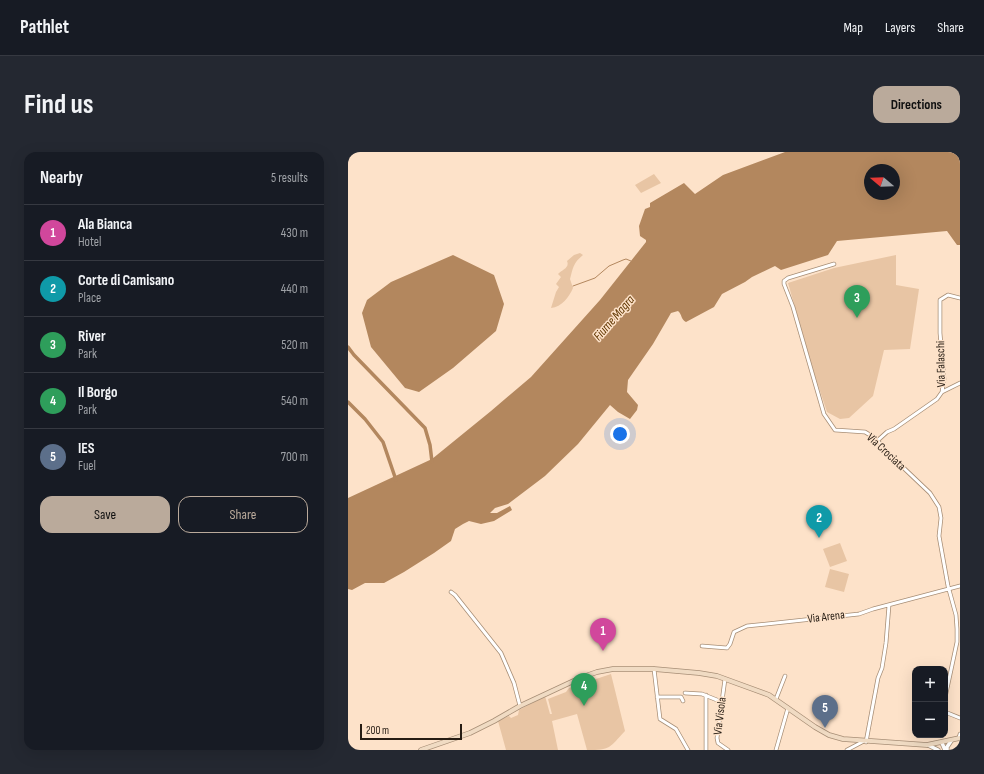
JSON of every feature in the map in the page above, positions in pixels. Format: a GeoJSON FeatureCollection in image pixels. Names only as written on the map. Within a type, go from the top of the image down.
{"type":"FeatureCollection","features":[{"type":"Feature","properties":{"kind":"main road"},"geometry":{"type":"LineString","coordinates":[[421,750],[470,733],[548,692],[597,672],[613,669],[654,669],[705,674],[725,679],[776,698],[811,724],[829,735],[843,739],[928,745],[951,741],[960,736]]}},
{"type":"Feature","properties":{"kind":"street","name":"Via Crociata"},"geometry":{"type":"LineString","coordinates":[[834,264],[788,278],[784,281],[784,284],[793,307],[824,414],[835,430],[866,432],[930,492],[939,508],[941,518],[939,536],[949,589],[956,615],[956,642],[948,683]]}},
{"type":"Feature","properties":{"kind":"street","name":"Via Falaschi"},"geometry":{"type":"LineString","coordinates":[[877,441],[887,432],[894,429],[937,399],[942,392],[944,379],[941,359],[940,300],[948,295],[960,298]]}},
{"type":"Feature","properties":{"kind":"street"},"geometry":{"type":"LineString","coordinates":[[942,392],[960,383]]}},
{"type":"Feature","properties":{"kind":"street","name":"Via Arena"},"geometry":{"type":"LineString","coordinates":[[702,646],[727,648],[734,632],[747,626],[859,614],[960,586]]}},
{"type":"Feature","properties":{"kind":"street"},"geometry":{"type":"LineString","coordinates":[[450,592],[455,594],[501,653],[514,683],[520,706]]}},
{"type":"Feature","properties":{"kind":"street"},"geometry":{"type":"LineString","coordinates":[[847,750],[865,741],[878,678],[882,668],[886,643],[889,605]]}},
{"type":"Feature","properties":{"kind":"street"},"geometry":{"type":"LineString","coordinates":[[654,669],[660,719],[676,729],[688,750]]}},
{"type":"Feature","properties":{"kind":"street"},"geometry":{"type":"LineString","coordinates":[[776,698],[785,676]]}},
{"type":"Feature","properties":{"kind":"street","name":"Via Visola"},"geometry":{"type":"LineString","coordinates":[[725,679],[717,738],[718,743],[725,749]]}},
{"type":"Feature","properties":{"kind":"street"},"geometry":{"type":"LineString","coordinates":[[685,693],[698,693],[722,702]]}},
{"type":"Feature","properties":{"kind":"street","name":"Via Visola"},"geometry":{"type":"LineString","coordinates":[[706,695],[706,750]]}},
{"type":"Feature","properties":{"kind":"street"},"geometry":{"type":"LineString","coordinates":[[657,696],[681,697],[683,701]]}},
{"type":"Feature","properties":{"kind":"street"},"geometry":{"type":"LineString","coordinates":[[776,750],[788,708]]}},
{"type":"Feature","properties":{"kind":"street"},"geometry":{"type":"LineString","coordinates":[[948,713],[960,718]]}},
{"type":"Feature","properties":{"kind":"street"},"geometry":{"type":"LineString","coordinates":[[941,743],[946,750],[951,741]]}},
{"type":"Feature","properties":{"kind":"street"},"geometry":{"type":"LineString","coordinates":[[928,745],[939,750],[941,743]]}},
{"type":"Feature","properties":{"kind":"shaded area"},"geometry":{"type":"Polygon","coordinates":[[[654,174],[661,183],[641,193],[635,185],[654,174]]]}},
{"type":"Feature","properties":{"kind":"shaded area"},"geometry":{"type":"Polygon","coordinates":[[[580,253],[583,255],[575,263],[570,279],[573,288],[562,304],[551,308],[559,287],[556,284],[561,277],[558,274],[567,267],[567,261],[574,255],[580,253]]]}},
{"type":"Feature","properties":{"kind":"shaded area"},"geometry":{"type":"Polygon","coordinates":[[[896,255],[896,285],[919,289],[910,349],[884,350],[873,396],[849,418],[840,419],[827,412],[813,370],[788,283],[834,268],[896,255]]]}},
{"type":"Feature","properties":{"kind":"shaded area"},"geometry":{"type":"Polygon","coordinates":[[[840,543],[847,561],[830,567],[823,549],[840,543]]]}},
{"type":"Feature","properties":{"kind":"shaded area"},"geometry":{"type":"Polygon","coordinates":[[[830,569],[849,574],[844,592],[825,587],[830,569]]]}},
{"type":"Feature","properties":{"kind":"shaded area"},"geometry":{"type":"Polygon","coordinates":[[[611,674],[625,731],[609,747],[587,750],[577,714],[552,721],[558,750],[506,750],[498,721],[509,716],[511,718],[518,715],[519,710],[545,696],[550,714],[552,714],[548,699],[566,692],[569,688],[611,674]]]}},
{"type":"Feature","properties":{"kind":"water","name":"Fiume Magra"},"geometry":{"type":"Polygon","coordinates":[[[785,152],[960,152],[960,245],[957,245],[947,231],[837,241],[828,255],[781,270],[775,266],[752,277],[722,294],[714,307],[686,322],[683,320],[678,311],[671,313],[653,344],[628,380],[627,392],[638,405],[637,410],[630,419],[610,405],[578,444],[545,476],[508,504],[495,508],[490,513],[497,513],[510,506],[512,510],[494,521],[481,524],[469,521],[463,524],[455,529],[451,541],[404,572],[384,583],[365,583],[352,590],[348,589],[348,498],[432,459],[531,377],[600,300],[646,242],[646,240],[640,236],[639,226],[645,209],[650,207],[650,203],[684,183],[695,194],[723,175],[785,152]]]}},
{"type":"Feature","properties":{"kind":"water"},"geometry":{"type":"Polygon","coordinates":[[[453,255],[494,275],[504,304],[496,331],[453,368],[419,392],[405,388],[371,347],[362,313],[367,300],[391,282],[453,255]]]}},
{"type":"Feature","properties":{"kind":"waterway"},"geometry":{"type":"LineString","coordinates":[[573,286],[595,278],[609,266],[626,259],[631,261]]}},
{"type":"Feature","properties":{"kind":"waterway"},"geometry":{"type":"LineString","coordinates":[[348,347],[425,428],[430,445],[432,462]]}},
{"type":"Feature","properties":{"kind":"waterway"},"geometry":{"type":"LineString","coordinates":[[348,402],[365,419],[383,442],[396,480]]}},
{"type":"Feature","properties":{"kind":"place","name":"River"},"geometry":{"type":"Point","coordinates":[857,318]}},
{"type":"Feature","properties":{"kind":"place","name":"Corte di Camisano"},"geometry":{"type":"Point","coordinates":[819,538]}},
{"type":"Feature","properties":{"kind":"place","name":"Ala Bianca"},"geometry":{"type":"Point","coordinates":[603,651]}},
{"type":"Feature","properties":{"kind":"place","name":"Il Borgo"},"geometry":{"type":"Point","coordinates":[584,706]}},
{"type":"Feature","properties":{"kind":"place","name":"IES"},"geometry":{"type":"Point","coordinates":[825,728]}}]}
